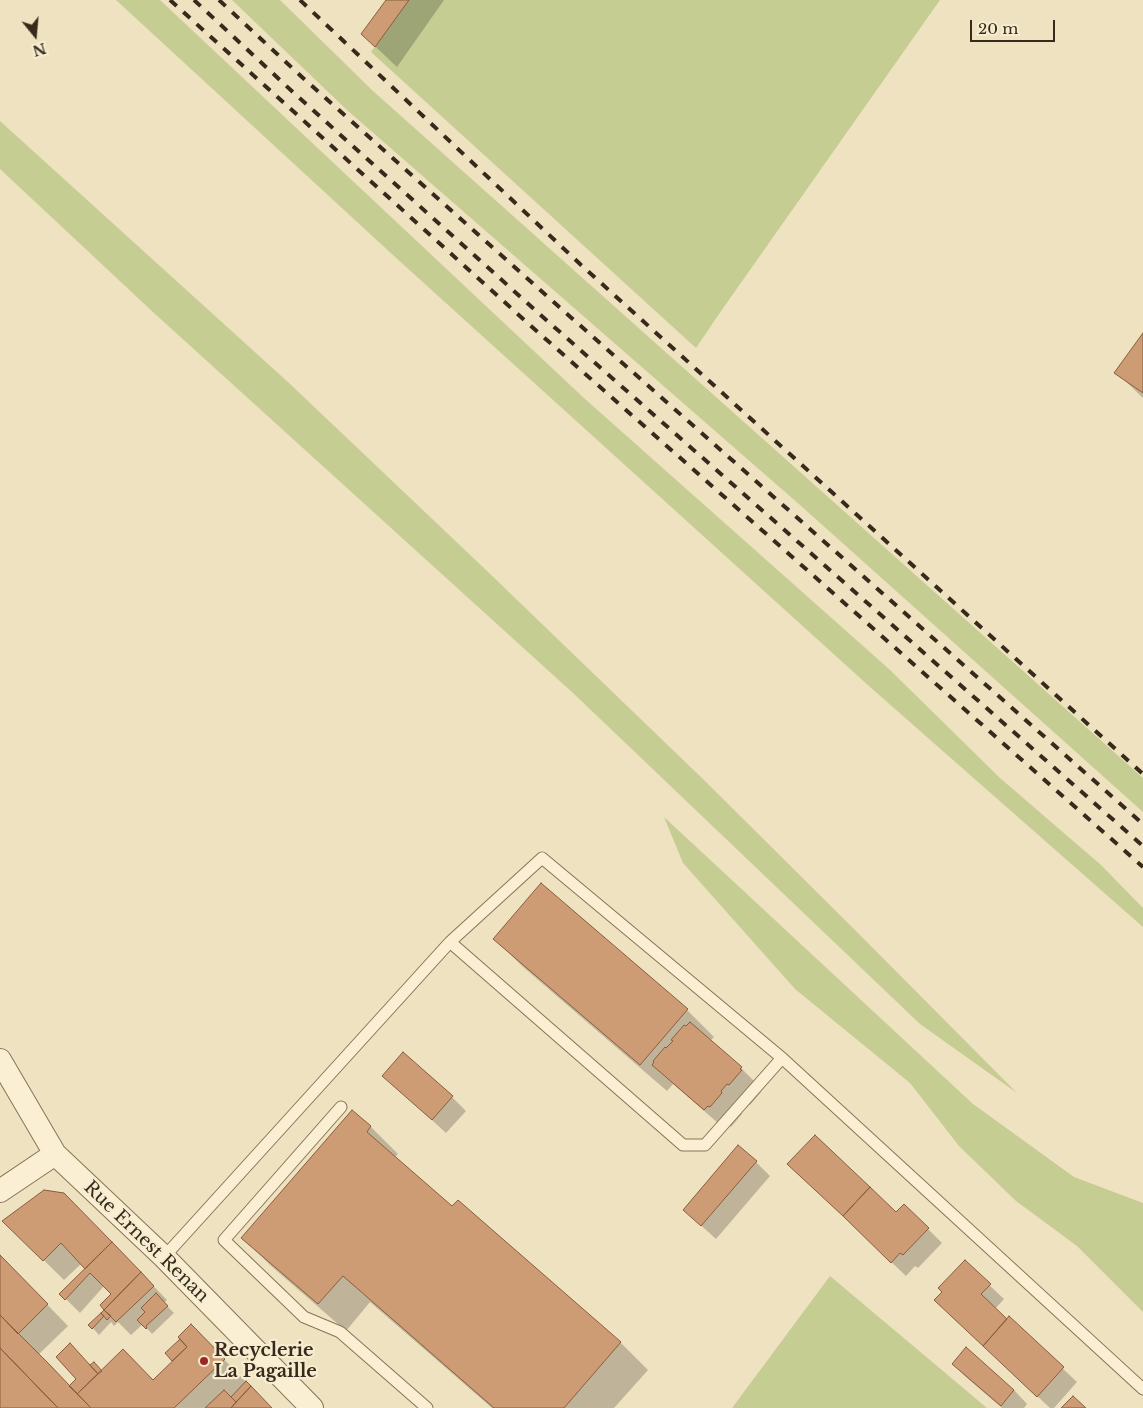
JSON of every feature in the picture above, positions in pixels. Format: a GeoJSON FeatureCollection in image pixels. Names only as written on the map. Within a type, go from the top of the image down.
{"type":"FeatureCollection","features":[{"type":"Feature","properties":{"kind":"street","name":"Rue Ernest Renan"},"geometry":{"type":"LineString","coordinates":[[0,1060],[55,1154],[164,1257],[312,1408]]}},
{"type":"Feature","properties":{"kind":"street"},"geometry":{"type":"LineString","coordinates":[[0,1191],[55,1154]]}},
{"type":"Feature","properties":{"kind":"lane"},"geometry":{"type":"LineString","coordinates":[[164,1257],[450,942],[542,858],[782,1058],[1143,1389]]}},
{"type":"Feature","properties":{"kind":"lane"},"geometry":{"type":"LineString","coordinates":[[450,942],[683,1145],[705,1145],[782,1058]]}},
{"type":"Feature","properties":{"kind":"lane"},"geometry":{"type":"LineString","coordinates":[[340,1107],[224,1240],[304,1317],[340,1332],[427,1408]]}},
{"type":"Feature","properties":{"kind":"lane"},"geometry":{"type":"LineString","coordinates":[[225,1259],[235,1251]]}},
{"type":"Feature","properties":{"kind":"green space"},"geometry":{"type":"Polygon","coordinates":[[[116,0],[160,0],[585,399],[889,669],[1000,778],[1101,865],[1143,908],[1143,927],[870,687],[394,256],[116,0]]]}},
{"type":"Feature","properties":{"kind":"green space"},"geometry":{"type":"Polygon","coordinates":[[[232,0],[280,0],[373,91],[1143,778],[1143,812],[800,505],[347,110],[232,0]]]}},
{"type":"Feature","properties":{"kind":"green space"},"geometry":{"type":"Polygon","coordinates":[[[409,0],[940,0],[696,348],[371,52],[409,0]]]}},
{"type":"Feature","properties":{"kind":"green space"},"geometry":{"type":"Polygon","coordinates":[[[0,121],[289,383],[486,570],[705,781],[1017,1093],[920,1024],[573,693],[154,313],[0,169],[0,121]]]}},
{"type":"Feature","properties":{"kind":"green space"},"geometry":{"type":"Polygon","coordinates":[[[664,817],[973,1104],[1074,1177],[1143,1203],[1143,1312],[1077,1246],[1016,1201],[959,1146],[910,1083],[795,989],[683,863],[664,817]]]}},
{"type":"Feature","properties":{"kind":"green space"},"geometry":{"type":"Polygon","coordinates":[[[830,1276],[987,1408],[732,1408],[830,1276]]]}},
{"type":"Feature","properties":{"kind":"building"},"geometry":{"type":"Polygon","coordinates":[[[386,0],[409,0],[375,47],[361,34],[386,0]]]}},
{"type":"Feature","properties":{"kind":"building"},"geometry":{"type":"Polygon","coordinates":[[[1143,333],[1143,393],[1114,373],[1143,333]]]}},
{"type":"Feature","properties":{"kind":"building"},"geometry":{"type":"Polygon","coordinates":[[[541,883],[688,1009],[640,1065],[493,939],[541,883]]]}},
{"type":"Feature","properties":{"kind":"building"},"geometry":{"type":"Polygon","coordinates":[[[690,1022],[742,1067],[740,1069],[742,1070],[729,1085],[727,1084],[710,1107],[708,1106],[704,1110],[652,1065],[653,1061],[673,1041],[671,1040],[684,1025],[686,1026],[690,1022]]]}},
{"type":"Feature","properties":{"kind":"building"},"geometry":{"type":"Polygon","coordinates":[[[403,1052],[453,1096],[432,1120],[382,1076],[403,1052]]]}},
{"type":"Feature","properties":{"kind":"building"},"geometry":{"type":"Polygon","coordinates":[[[352,1110],[371,1126],[367,1132],[452,1206],[458,1200],[621,1342],[564,1408],[494,1408],[343,1276],[318,1304],[241,1238],[352,1110]]]}},
{"type":"Feature","properties":{"kind":"building"},"geometry":{"type":"Polygon","coordinates":[[[815,1135],[870,1187],[843,1216],[787,1164],[815,1135]]]}},
{"type":"Feature","properties":{"kind":"building"},"geometry":{"type":"Polygon","coordinates":[[[738,1145],[757,1161],[701,1226],[683,1210],[738,1145]]]}},
{"type":"Feature","properties":{"kind":"building"},"geometry":{"type":"Polygon","coordinates":[[[870,1187],[896,1212],[904,1204],[929,1228],[903,1255],[900,1253],[891,1263],[843,1216],[870,1187]]]}},
{"type":"Feature","properties":{"kind":"building"},"geometry":{"type":"Polygon","coordinates":[[[44,1190],[64,1193],[112,1242],[85,1269],[61,1243],[43,1261],[2,1221],[44,1190]]]}},
{"type":"Feature","properties":{"kind":"building"},"geometry":{"type":"Polygon","coordinates":[[[112,1242],[141,1272],[104,1310],[100,1305],[111,1294],[90,1273],[65,1300],[59,1294],[112,1242]]]}},
{"type":"Feature","properties":{"kind":"building"},"geometry":{"type":"Polygon","coordinates":[[[0,1255],[48,1304],[18,1334],[0,1315],[0,1255]]]}},
{"type":"Feature","properties":{"kind":"building"},"geometry":{"type":"Polygon","coordinates":[[[965,1260],[991,1284],[981,1294],[1007,1319],[983,1346],[934,1300],[942,1292],[938,1288],[965,1260]]]}},
{"type":"Feature","properties":{"kind":"building"},"geometry":{"type":"Polygon","coordinates":[[[141,1272],[154,1286],[116,1322],[104,1310],[141,1272]]]}},
{"type":"Feature","properties":{"kind":"building"},"geometry":{"type":"Polygon","coordinates":[[[156,1293],[168,1306],[146,1326],[146,1329],[137,1320],[145,1312],[141,1308],[156,1293]]]}},
{"type":"Feature","properties":{"kind":"building"},"geometry":{"type":"Polygon","coordinates":[[[104,1310],[111,1316],[107,1320],[101,1313],[104,1310]]]}},
{"type":"Feature","properties":{"kind":"building"},"geometry":{"type":"Polygon","coordinates":[[[101,1313],[104,1316],[92,1329],[88,1325],[101,1313]]]}},
{"type":"Feature","properties":{"kind":"building"},"geometry":{"type":"Polygon","coordinates":[[[0,1315],[91,1408],[58,1408],[0,1348],[0,1315]]]}},
{"type":"Feature","properties":{"kind":"building"},"geometry":{"type":"Polygon","coordinates":[[[1009,1316],[1064,1367],[1037,1397],[983,1346],[1009,1316]]]}},
{"type":"Feature","properties":{"kind":"building"},"geometry":{"type":"Polygon","coordinates":[[[191,1324],[225,1359],[174,1408],[91,1408],[77,1394],[123,1349],[153,1380],[187,1347],[178,1337],[191,1324]]]}},
{"type":"Feature","properties":{"kind":"building"},"geometry":{"type":"Polygon","coordinates":[[[180,1339],[187,1347],[172,1361],[165,1353],[180,1339]]]}},
{"type":"Feature","properties":{"kind":"building"},"geometry":{"type":"Polygon","coordinates":[[[70,1343],[98,1374],[77,1394],[69,1386],[76,1379],[56,1357],[70,1343]]]}},
{"type":"Feature","properties":{"kind":"building"},"geometry":{"type":"Polygon","coordinates":[[[966,1347],[1014,1390],[1001,1406],[952,1364],[966,1347]]]}},
{"type":"Feature","properties":{"kind":"building"},"geometry":{"type":"Polygon","coordinates":[[[0,1348],[58,1408],[0,1408],[0,1348]]]}},
{"type":"Feature","properties":{"kind":"building"},"geometry":{"type":"Polygon","coordinates":[[[94,1362],[102,1371],[98,1374],[90,1365],[94,1362]]]}},
{"type":"Feature","properties":{"kind":"building"},"geometry":{"type":"Polygon","coordinates":[[[246,1381],[251,1386],[236,1402],[231,1397],[246,1381]]]}},
{"type":"Feature","properties":{"kind":"building"},"geometry":{"type":"Polygon","coordinates":[[[251,1386],[272,1408],[231,1408],[251,1386]]]}},
{"type":"Feature","properties":{"kind":"building"},"geometry":{"type":"Polygon","coordinates":[[[224,1390],[236,1402],[231,1408],[205,1408],[224,1390]]]}},
{"type":"Feature","properties":{"kind":"building"},"geometry":{"type":"Polygon","coordinates":[[[1073,1396],[1086,1408],[1061,1408],[1073,1396]]]}},
{"type":"Feature","properties":{"kind":"railway"},"geometry":{"type":"LineString","coordinates":[[170,0],[531,326],[1143,867]]}},
{"type":"Feature","properties":{"kind":"railway"},"geometry":{"type":"LineString","coordinates":[[194,0],[295,94],[544,318],[1143,846]]}},
{"type":"Feature","properties":{"kind":"railway"},"geometry":{"type":"LineString","coordinates":[[219,0],[303,78],[557,305],[1143,824]]}},
{"type":"Feature","properties":{"kind":"railway"},"geometry":{"type":"LineString","coordinates":[[300,0],[580,264],[1143,774]]}},
{"type":"Feature","properties":{"kind":"place","name":"Recyclerie La Pagaille"},"geometry":{"type":"Point","coordinates":[204,1361]}}]}
